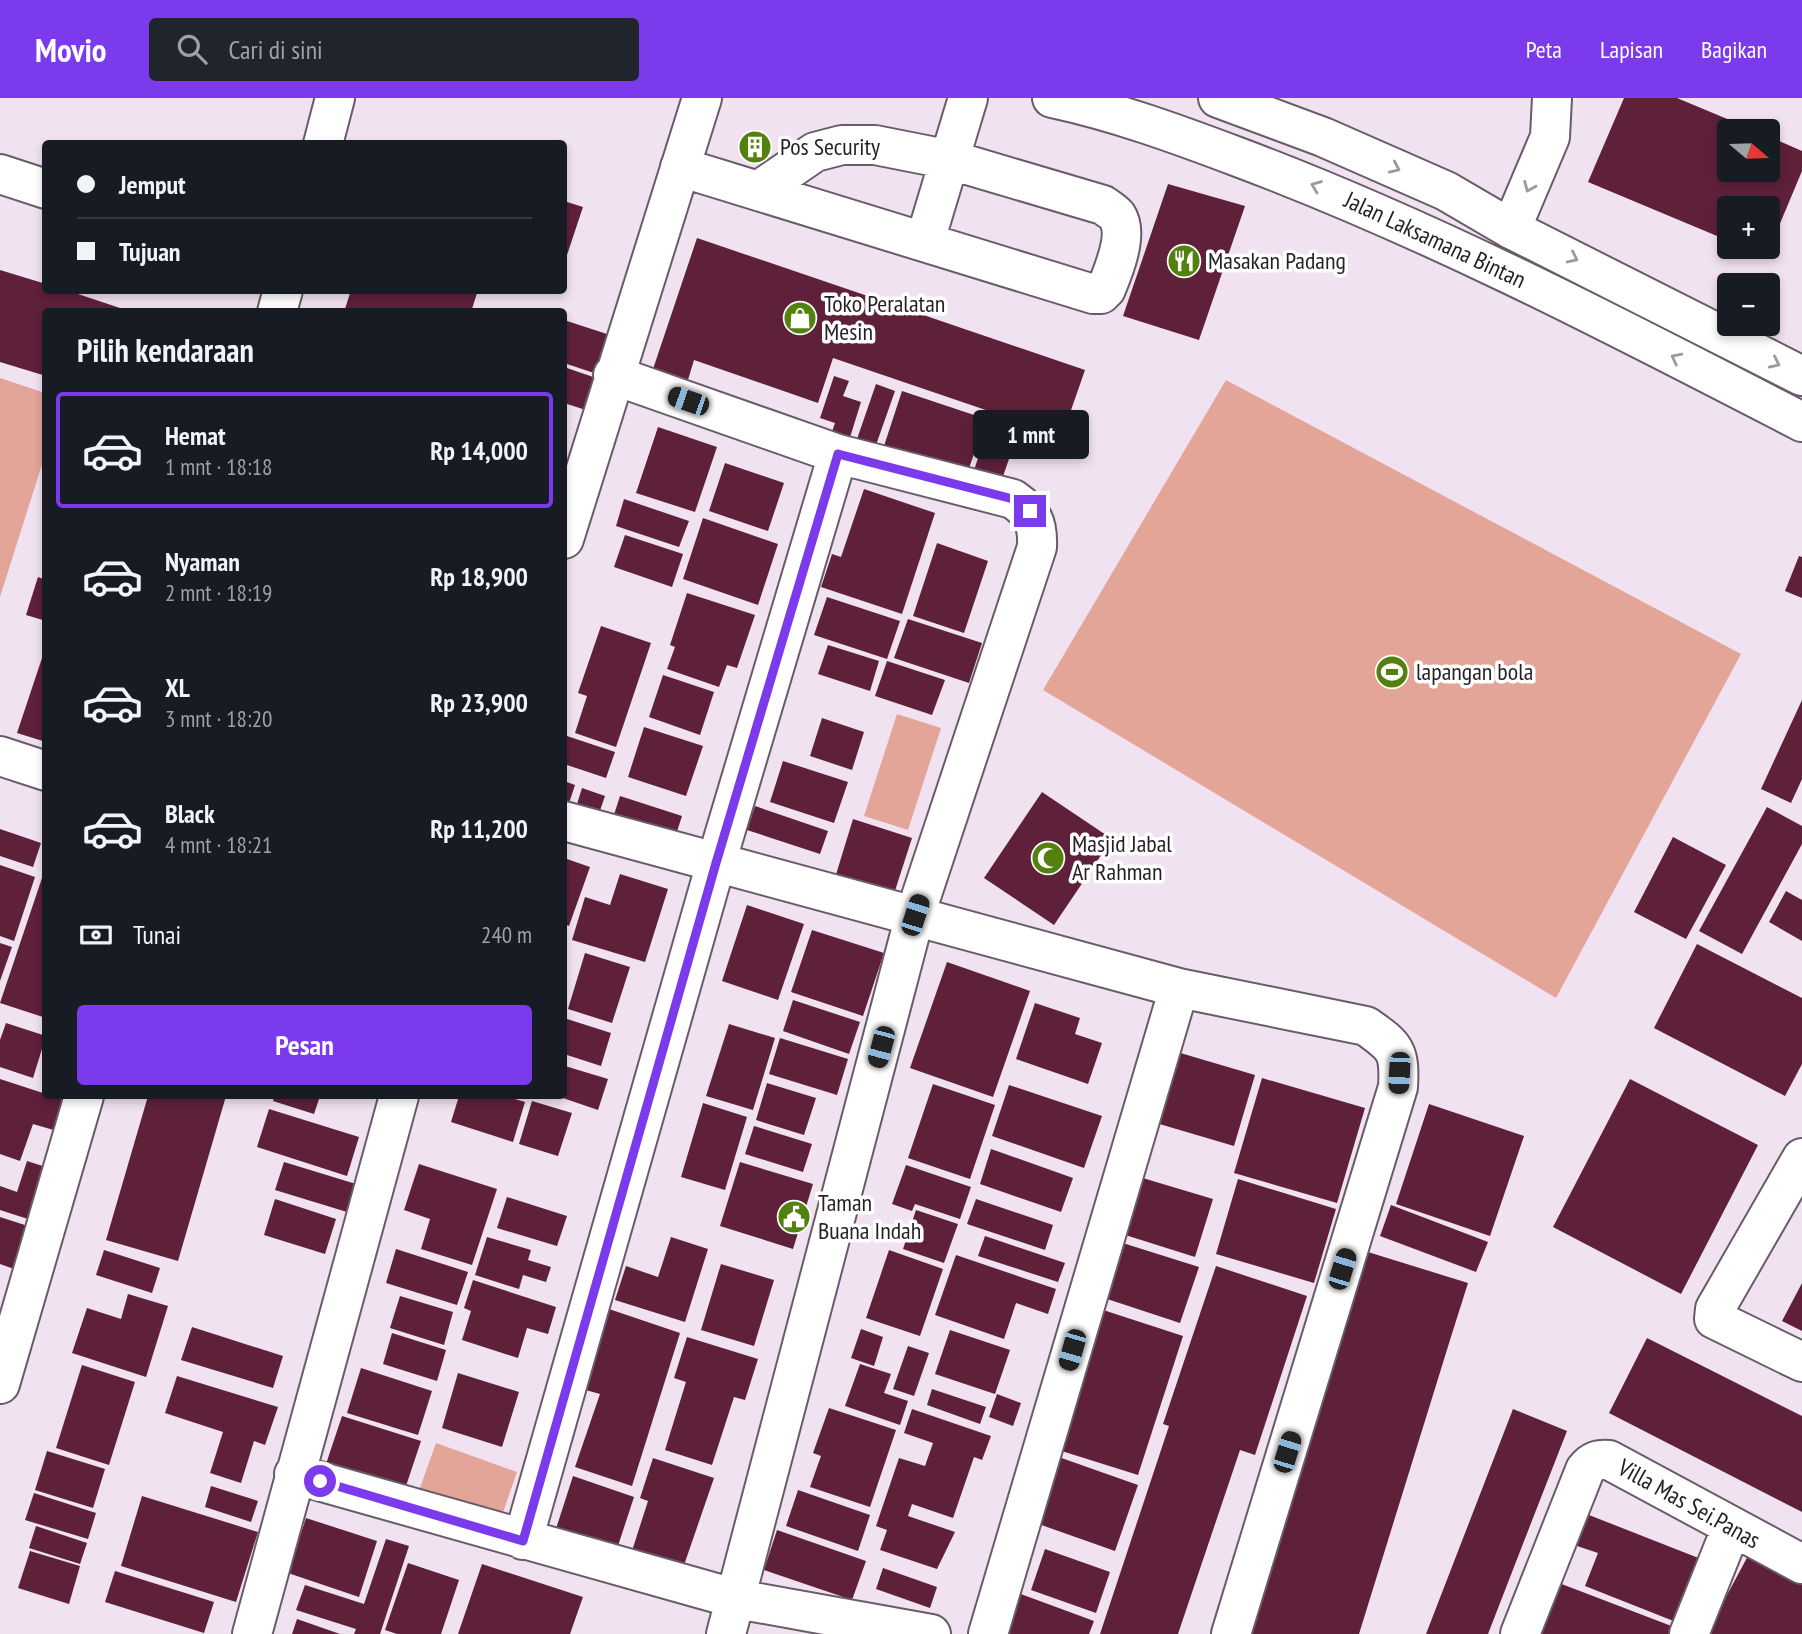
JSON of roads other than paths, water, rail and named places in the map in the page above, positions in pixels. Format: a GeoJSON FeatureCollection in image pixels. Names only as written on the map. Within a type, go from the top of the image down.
{"type":"FeatureCollection","features":[{"type":"Feature","properties":{"kind":"street"},"geometry":{"type":"LineString","coordinates":[[324,140],[335,98]]}},
{"type":"Feature","properties":{"kind":"street"},"geometry":{"type":"LineString","coordinates":[[567,529],[613,375],[702,98]]}},
{"type":"Feature","properties":{"kind":"street"},"geometry":{"type":"LineString","coordinates":[[925,242],[968,98]]}},
{"type":"Feature","properties":{"kind":"street","name":"Jalan Laksamana Bintan"},"geometry":{"type":"LineString","coordinates":[[1052,98],[1158,126],[1325,189],[1486,262],[1802,422]]}},
{"type":"Feature","properties":{"kind":"street"},"geometry":{"type":"LineString","coordinates":[[1550,137],[1552,98]]}},
{"type":"Feature","properties":{"kind":"street"},"geometry":{"type":"LineString","coordinates":[[1511,229],[1569,98]]}},
{"type":"Feature","properties":{"kind":"street","name":"Jalan Laksamana Bintan"},"geometry":{"type":"LineString","coordinates":[[1242,101],[1446,191],[1511,229],[1572,258],[1735,345],[1802,376]]}},
{"type":"Feature","properties":{"kind":"street"},"geometry":{"type":"LineString","coordinates":[[680,167],[758,191],[925,242],[1093,294],[1101,294],[1109,282],[1120,239],[1121,228],[1117,215],[1103,205],[951,160],[875,145],[842,145],[815,152],[758,191]]}},
{"type":"Feature","properties":{"kind":"street"},"geometry":{"type":"LineString","coordinates":[[0,174],[42,188]]}},
{"type":"Feature","properties":{"kind":"street"},"geometry":{"type":"LineString","coordinates":[[1718,379],[1735,345]]}},
{"type":"Feature","properties":{"kind":"street"},"geometry":{"type":"LineString","coordinates":[[613,375],[838,454],[1013,499],[1030,511],[1038,527],[1037,547],[915,915],[731,1616]]}},
{"type":"Feature","properties":{"kind":"street"},"geometry":{"type":"LineString","coordinates":[[523,1541],[716,863],[838,454]]}},
{"type":"Feature","properties":{"kind":"street"},"geometry":{"type":"LineString","coordinates":[[0,756],[42,770]]}},
{"type":"Feature","properties":{"kind":"street"},"geometry":{"type":"LineString","coordinates":[[567,822],[1179,988],[1366,1026],[1387,1041],[1399,1059],[1398,1087],[1231,1634]]}},
{"type":"Feature","properties":{"kind":"street"},"geometry":{"type":"LineString","coordinates":[[988,1634],[1179,988]]}},
{"type":"Feature","properties":{"kind":"street"},"geometry":{"type":"LineString","coordinates":[[0,1384],[84,1099]]}},
{"type":"Feature","properties":{"kind":"street"},"geometry":{"type":"LineString","coordinates":[[252,1634],[398,1099]]}},
{"type":"Feature","properties":{"kind":"street"},"geometry":{"type":"LineString","coordinates":[[1802,1158],[1715,1309],[1714,1319],[1802,1362]]}},
{"type":"Feature","properties":{"kind":"street","name":"Villa Mas Sei.Panas"},"geometry":{"type":"LineString","coordinates":[[1520,1634],[1585,1470],[1591,1462],[1609,1460],[1731,1529],[1802,1564]]}},
{"type":"Feature","properties":{"kind":"street"},"geometry":{"type":"LineString","coordinates":[[294,1474],[523,1541],[731,1616],[931,1634]]}},
{"type":"Feature","properties":{"kind":"street"},"geometry":{"type":"LineString","coordinates":[[1689,1634],[1731,1529]]}},
{"type":"Feature","properties":{"kind":"place","name":"Pos Security"},"geometry":{"type":"Point","coordinates":[755,147]}},
{"type":"Feature","properties":{"kind":"place","name":"Masakan Padang"},"geometry":{"type":"Point","coordinates":[1184,261]}},
{"type":"Feature","properties":{"kind":"place","name":"Toko Peralatan Mesin"},"geometry":{"type":"Point","coordinates":[800,318]}},
{"type":"Feature","properties":{"kind":"place","name":"lapangan bola"},"geometry":{"type":"Point","coordinates":[1392,672]}},
{"type":"Feature","properties":{"kind":"place","name":"Masjid Jabal Ar Rahman"},"geometry":{"type":"Point","coordinates":[1048,858]}},
{"type":"Feature","properties":{"kind":"place","name":"Taman Buana Indah"},"geometry":{"type":"Point","coordinates":[794,1217]}}]}
